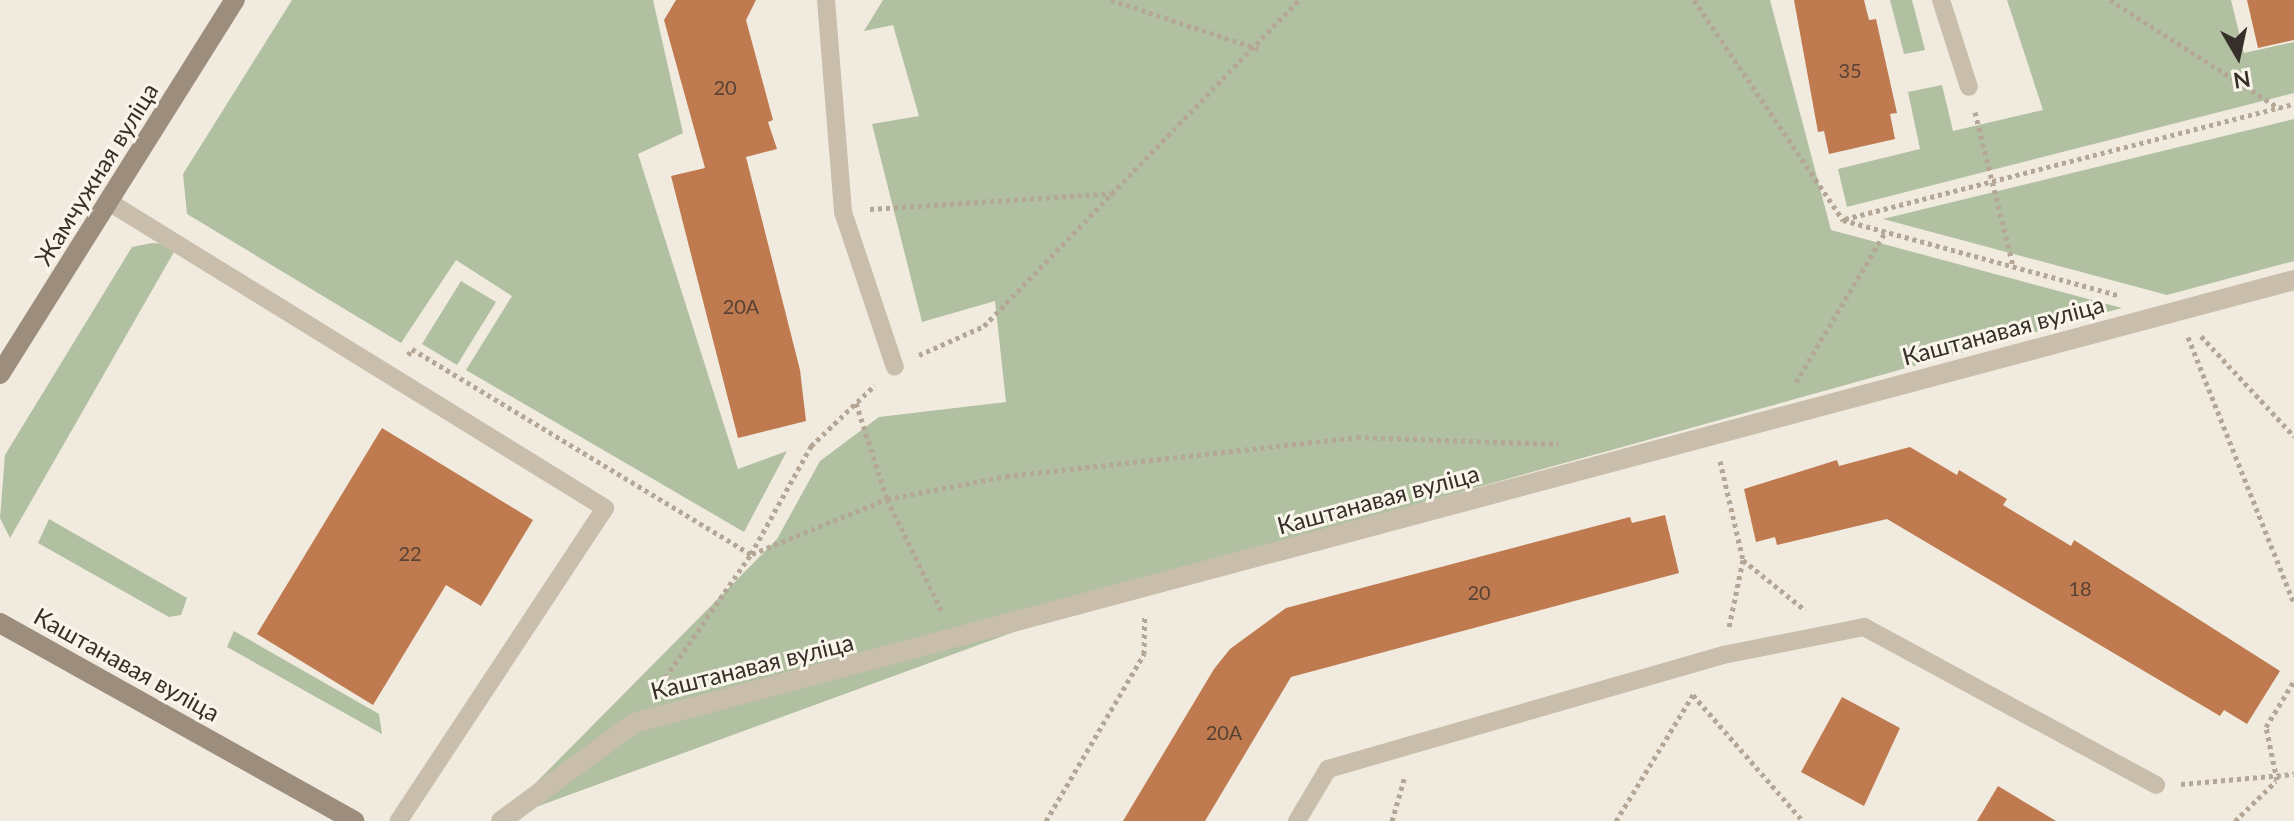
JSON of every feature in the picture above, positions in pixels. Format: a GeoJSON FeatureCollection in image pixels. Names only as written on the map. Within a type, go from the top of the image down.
{"type":"FeatureCollection","features":[{"type":"Feature","properties":{"kind":"main road","name":"Жамчужная вуліца"},"geometry":{"type":"LineString","coordinates":[[0,374],[235,0]]}},
{"type":"Feature","properties":{"kind":"main road","name":"Каштанавая вуліца"},"geometry":{"type":"LineString","coordinates":[[0,623],[354,821]]}},
{"type":"Feature","properties":{"kind":"street","name":"Каштанавая вуліца"},"geometry":{"type":"LineString","coordinates":[[501,821],[634,723],[956,642],[1776,416],[2294,280]]}},
{"type":"Feature","properties":{"kind":"lane"},"geometry":{"type":"LineString","coordinates":[[826,0],[843,212],[895,367]]}},
{"type":"Feature","properties":{"kind":"lane"},"geometry":{"type":"LineString","coordinates":[[1941,0],[1969,87]]}},
{"type":"Feature","properties":{"kind":"lane"},"geometry":{"type":"LineString","coordinates":[[109,202],[257,298],[394,374],[605,508],[399,821]]}},
{"type":"Feature","properties":{"kind":"lane"},"geometry":{"type":"LineString","coordinates":[[1297,821],[1328,769],[1723,655],[1830,630],[1864,627],[2156,785]]}},
{"type":"Feature","properties":{"kind":"path"},"geometry":{"type":"LineString","coordinates":[[1111,0],[1258,49]]}},
{"type":"Feature","properties":{"kind":"path"},"geometry":{"type":"LineString","coordinates":[[751,554],[811,446],[895,367],[984,326],[1258,49],[1299,0]]}},
{"type":"Feature","properties":{"kind":"path"},"geometry":{"type":"LineString","coordinates":[[1694,0],[1843,220],[2178,312],[2294,436]]}},
{"type":"Feature","properties":{"kind":"path"},"geometry":{"type":"LineString","coordinates":[[2110,0],[2280,108]]}},
{"type":"Feature","properties":{"kind":"path"},"geometry":{"type":"LineString","coordinates":[[1969,87],[2013,267]]}},
{"type":"Feature","properties":{"kind":"path"},"geometry":{"type":"LineString","coordinates":[[1843,220],[2294,104]]}},
{"type":"Feature","properties":{"kind":"path"},"geometry":{"type":"LineString","coordinates":[[843,212],[1116,193]]}},
{"type":"Feature","properties":{"kind":"path"},"geometry":{"type":"LineString","coordinates":[[1776,416],[1886,231]]}},
{"type":"Feature","properties":{"kind":"path"},"geometry":{"type":"LineString","coordinates":[[2178,312],[2294,604]]}},
{"type":"Feature","properties":{"kind":"path"},"geometry":{"type":"LineString","coordinates":[[394,374],[412,349],[751,554]]}},
{"type":"Feature","properties":{"kind":"path"},"geometry":{"type":"LineString","coordinates":[[856,403],[887,499],[956,642]]}},
{"type":"Feature","properties":{"kind":"path"},"geometry":{"type":"LineString","coordinates":[[1714,433],[1743,560],[1723,655]]}},
{"type":"Feature","properties":{"kind":"path"},"geometry":{"type":"LineString","coordinates":[[751,554],[887,499],[1006,476],[1357,437],[1574,445]]}},
{"type":"Feature","properties":{"kind":"path"},"geometry":{"type":"LineString","coordinates":[[1743,560],[1830,630]]}},
{"type":"Feature","properties":{"kind":"path"},"geometry":{"type":"LineString","coordinates":[[1046,821],[1144,654],[1145,590]]}},
{"type":"Feature","properties":{"kind":"path"},"geometry":{"type":"LineString","coordinates":[[2277,780],[2266,727],[2294,681]]}},
{"type":"Feature","properties":{"kind":"path"},"geometry":{"type":"LineString","coordinates":[[1616,821],[1701,685]]}},
{"type":"Feature","properties":{"kind":"path"},"geometry":{"type":"LineString","coordinates":[[1693,695],[1803,821]]}},
{"type":"Feature","properties":{"kind":"path"},"geometry":{"type":"LineString","coordinates":[[1392,821],[1415,743]]}},
{"type":"Feature","properties":{"kind":"path"},"geometry":{"type":"LineString","coordinates":[[2156,785],[2277,780],[2294,774]]}},
{"type":"Feature","properties":{"kind":"path"},"geometry":{"type":"LineString","coordinates":[[2235,821],[2277,780]]}},
{"type":"Feature","properties":{"kind":"green space"},"geometry":{"type":"Polygon","coordinates":[[[292,0],[653,0],[683,133],[638,154],[738,469],[787,451],[744,532],[466,370],[512,296],[456,260],[401,343],[187,214],[183,174],[292,0]]]}},
{"type":"Feature","properties":{"kind":"green space"},"geometry":{"type":"Polygon","coordinates":[[[883,0],[1770,0],[1831,230],[2122,308],[1191,567],[498,821],[777,539],[820,461],[879,417],[1006,402],[995,301],[922,322],[872,124],[919,116],[893,25],[864,31],[883,0]]]}},
{"type":"Feature","properties":{"kind":"green space"},"geometry":{"type":"Polygon","coordinates":[[[1890,0],[1912,0],[1925,50],[1904,54],[1890,0]]]}},
{"type":"Feature","properties":{"kind":"green space"},"geometry":{"type":"Polygon","coordinates":[[[2007,0],[2231,0],[2244,53],[2294,42],[2294,93],[1847,207],[1838,169],[1920,149],[1908,92],[1942,85],[1953,131],[2043,110],[2007,0]]]}},
{"type":"Feature","properties":{"kind":"green space"},"geometry":{"type":"Polygon","coordinates":[[[2294,119],[2294,261],[2167,295],[1883,219],[2294,119]]]}},
{"type":"Feature","properties":{"kind":"green space"},"geometry":{"type":"Polygon","coordinates":[[[152,243],[178,245],[10,538],[0,518],[5,455],[132,247],[152,243]]]}},
{"type":"Feature","properties":{"kind":"green space"},"geometry":{"type":"Polygon","coordinates":[[[461,281],[496,302],[457,365],[422,344],[461,281]]]}},
{"type":"Feature","properties":{"kind":"green space"},"geometry":{"type":"Polygon","coordinates":[[[49,519],[187,598],[181,615],[169,617],[38,543],[49,519]]]}},
{"type":"Feature","properties":{"kind":"green space"},"geometry":{"type":"Polygon","coordinates":[[[234,631],[379,714],[382,734],[227,647],[234,631]]]}},
{"type":"Feature","properties":{"kind":"building"},"geometry":{"type":"Polygon","coordinates":[[[676,0],[756,0],[746,20],[773,120],[768,122],[777,149],[746,157],[800,370],[806,421],[738,438],[671,176],[705,168],[664,20],[676,0]]]}},
{"type":"Feature","properties":{"kind":"building"},"geometry":{"type":"Polygon","coordinates":[[[1794,0],[1864,0],[1869,20],[1876,19],[1897,113],[1890,114],[1895,139],[1829,154],[1824,131],[1818,132],[1794,0]]]}},
{"type":"Feature","properties":{"kind":"building"},"geometry":{"type":"Polygon","coordinates":[[[2247,0],[2294,0],[2294,40],[2258,48],[2247,0]]]}},
{"type":"Feature","properties":{"kind":"building"},"geometry":{"type":"Polygon","coordinates":[[[382,428],[533,520],[481,606],[446,585],[373,705],[257,634],[382,428]]]}},
{"type":"Feature","properties":{"kind":"building"},"geometry":{"type":"Polygon","coordinates":[[[1910,447],[1957,475],[1959,470],[2007,499],[2003,505],[2071,546],[2074,540],[2280,671],[2247,724],[2224,710],[2220,716],[1887,519],[1777,545],[1775,537],[1756,542],[1744,489],[1837,460],[1839,466],[1910,447]]]}},
{"type":"Feature","properties":{"kind":"building"},"geometry":{"type":"Polygon","coordinates":[[[1665,515],[1679,573],[1291,677],[1205,821],[1123,821],[1214,669],[1230,649],[1286,608],[1630,517],[1632,523],[1665,515]]]}},
{"type":"Feature","properties":{"kind":"building"},"geometry":{"type":"Polygon","coordinates":[[[1842,697],[1900,728],[1864,806],[1801,772],[1842,697]]]}},
{"type":"Feature","properties":{"kind":"building"},"geometry":{"type":"Polygon","coordinates":[[[1998,786],[2056,821],[1977,821],[1998,786]]]}}]}
